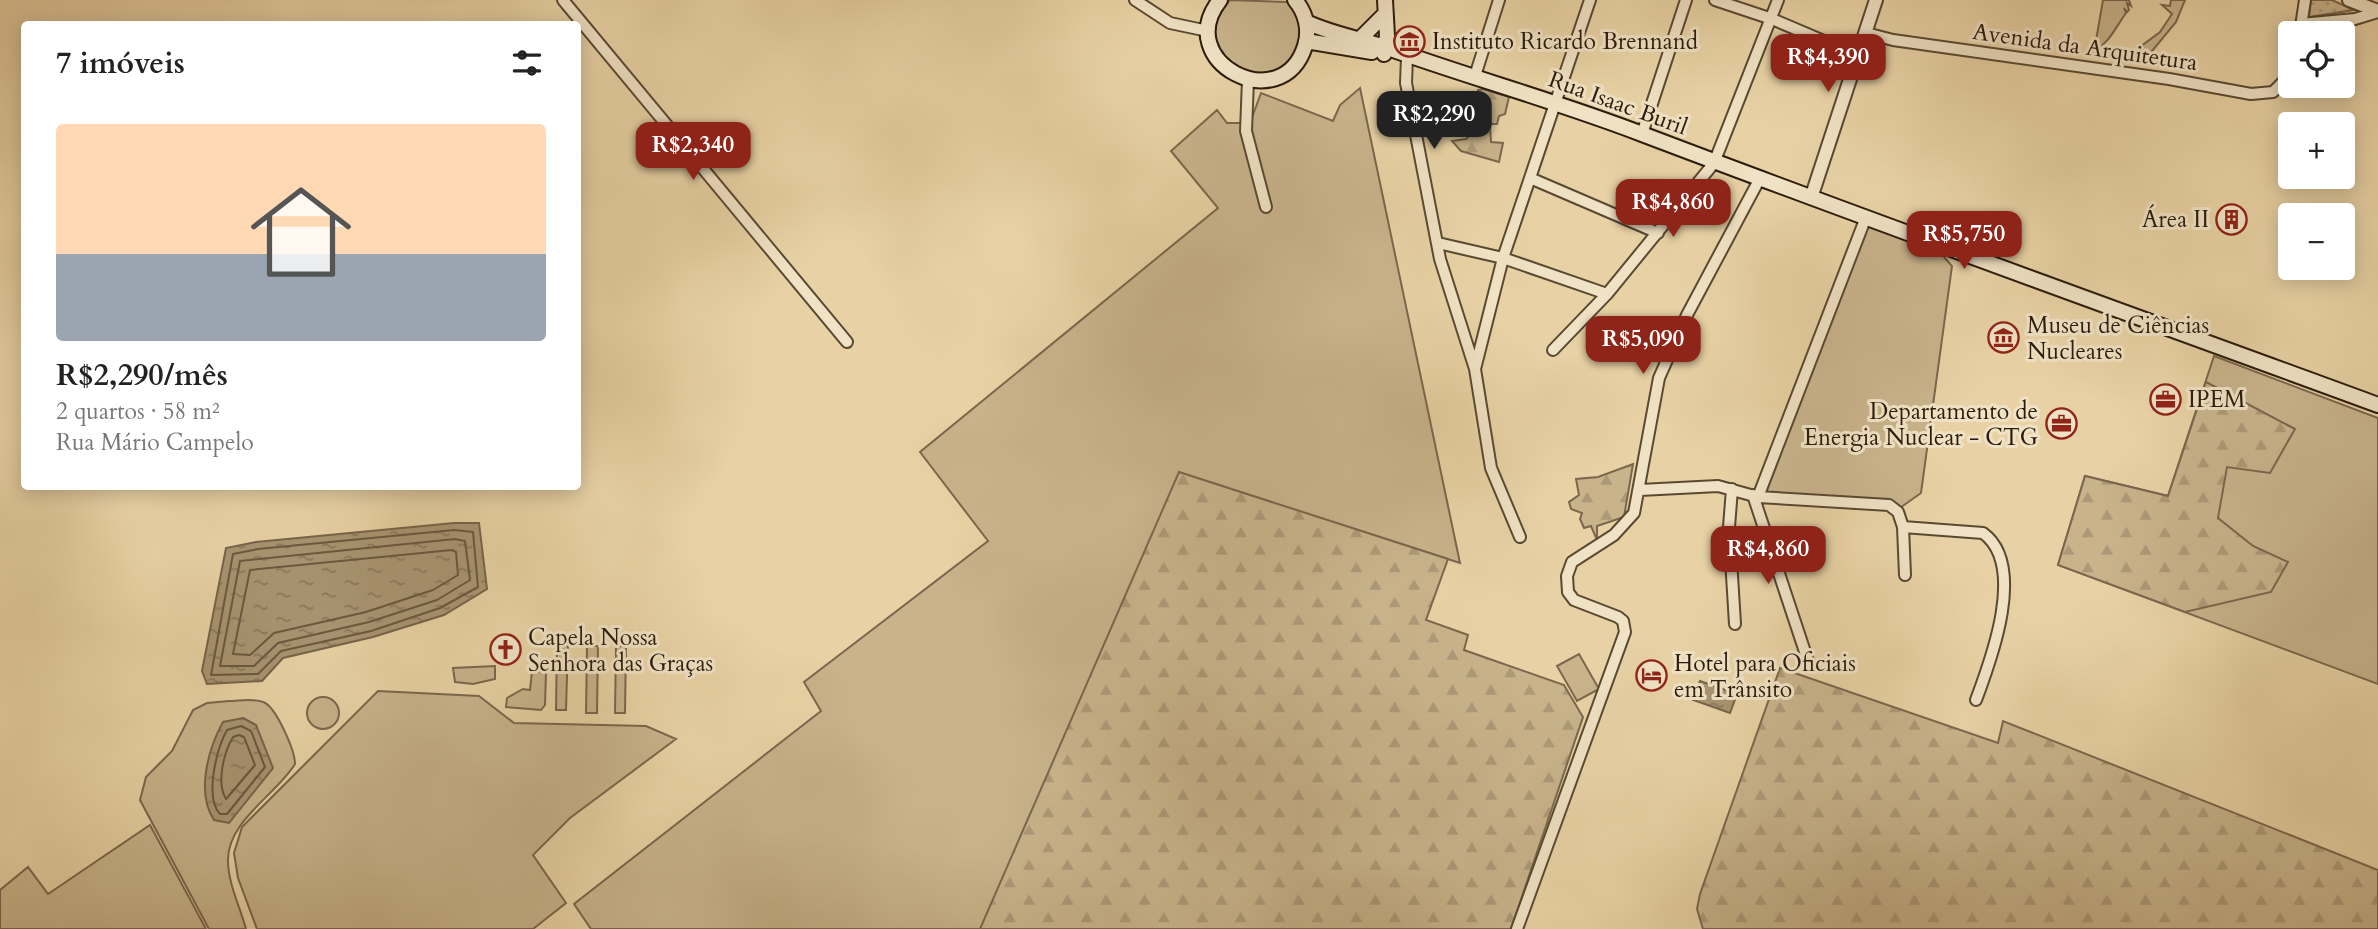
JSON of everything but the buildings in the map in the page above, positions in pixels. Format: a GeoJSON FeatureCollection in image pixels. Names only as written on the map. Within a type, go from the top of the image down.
{"type":"FeatureCollection","features":[{"type":"Feature","properties":{"kind":"main road"},"geometry":{"type":"LineString","coordinates":[[1220,0],[1212,13],[1208,31],[1217,59],[1230,72],[1248,80],[1267,80],[1285,72],[1299,59],[1306,41],[1306,22],[1295,0]]}},
{"type":"Feature","properties":{"kind":"main road"},"geometry":{"type":"LineString","coordinates":[[1359,40],[1385,7]]}},
{"type":"Feature","properties":{"kind":"main road"},"geometry":{"type":"LineString","coordinates":[[1385,7],[1385,52]]}},
{"type":"Feature","properties":{"kind":"main road","name":"Rua Isaac Buril"},"geometry":{"type":"LineString","coordinates":[[1306,22],[1385,52]]}},
{"type":"Feature","properties":{"kind":"main road","name":"Rua Isaac Buril"},"geometry":{"type":"LineString","coordinates":[[1306,41],[1385,52],[1475,76],[1642,134],[1759,180],[2378,405]]}},
{"type":"Feature","properties":{"kind":"street"},"geometry":{"type":"LineString","coordinates":[[563,0],[580,21]]}},
{"type":"Feature","properties":{"kind":"street"},"geometry":{"type":"LineString","coordinates":[[1135,0],[1170,23],[1208,31]]}},
{"type":"Feature","properties":{"kind":"street"},"geometry":{"type":"LineString","coordinates":[[1475,76],[1499,0]]}},
{"type":"Feature","properties":{"kind":"street"},"geometry":{"type":"LineString","coordinates":[[1475,369],[1503,258],[1590,0]]}},
{"type":"Feature","properties":{"kind":"street"},"geometry":{"type":"LineString","coordinates":[[1642,134],[1686,0]]}},
{"type":"Feature","properties":{"kind":"street"},"geometry":{"type":"LineString","coordinates":[[1715,0],[1772,19],[1858,56]]}},
{"type":"Feature","properties":{"kind":"street"},"geometry":{"type":"LineString","coordinates":[[1553,350],[1607,293],[1714,163],[1778,0]]}},
{"type":"Feature","properties":{"kind":"street"},"geometry":{"type":"LineString","coordinates":[[1811,198],[1876,0]]}},
{"type":"Feature","properties":{"kind":"street"},"geometry":{"type":"LineString","coordinates":[[2302,21],[2305,0]]}},
{"type":"Feature","properties":{"kind":"street"},"geometry":{"type":"LineString","coordinates":[[2349,0],[2378,11]]}},
{"type":"Feature","properties":{"kind":"street"},"geometry":{"type":"LineString","coordinates":[[2344,21],[2378,11]]}},
{"type":"Feature","properties":{"kind":"street"},"geometry":{"type":"LineString","coordinates":[[581,22],[847,342]]}},
{"type":"Feature","properties":{"kind":"street","name":"Avenida da Arquitetura"},"geometry":{"type":"LineString","coordinates":[[1866,33],[1893,40],[2169,79],[2251,94],[2273,92],[2278,87]]}},
{"type":"Feature","properties":{"kind":"street"},"geometry":{"type":"LineString","coordinates":[[1407,57],[1406,83],[1440,259],[1475,369],[1491,468],[1520,537]]}},
{"type":"Feature","properties":{"kind":"street"},"geometry":{"type":"LineString","coordinates":[[1248,80],[1246,131],[1266,207]]}},
{"type":"Feature","properties":{"kind":"street"},"geometry":{"type":"LineString","coordinates":[[1530,178],[1658,233]]}},
{"type":"Feature","properties":{"kind":"street"},"geometry":{"type":"LineString","coordinates":[[1517,929],[1625,632],[1623,621],[1618,617],[1574,600],[1568,592],[1567,576],[1577,557],[1614,535],[1629,521],[1640,490],[1659,378],[1677,335],[1759,180]]}},
{"type":"Feature","properties":{"kind":"street"},"geometry":{"type":"LineString","coordinates":[[1810,667],[1755,496],[1866,217]]}},
{"type":"Feature","properties":{"kind":"street"},"geometry":{"type":"LineString","coordinates":[[1438,243],[1503,258],[1607,293]]}},
{"type":"Feature","properties":{"kind":"street"},"geometry":{"type":"LineString","coordinates":[[1640,490],[1699,485],[1732,489],[1755,496],[1889,505],[1898,512],[1903,527],[1905,575]]}},
{"type":"Feature","properties":{"kind":"street"},"geometry":{"type":"LineString","coordinates":[[1732,489],[1729,527],[1735,624]]}},
{"type":"Feature","properties":{"kind":"street"},"geometry":{"type":"LineString","coordinates":[[1903,527],[1972,530],[1990,538],[1996,549],[2004,586],[2002,616],[1999,637],[1976,700]]}},
{"type":"Feature","properties":{"kind":"green space"},"geometry":{"type":"Polygon","coordinates":[[[1230,0],[1288,2],[1300,26],[1299,42],[1289,61],[1274,71],[1256,73],[1239,67],[1224,56],[1216,40],[1217,21],[1230,0]]]}},
{"type":"Feature","properties":{"kind":"green space"},"geometry":{"type":"Polygon","coordinates":[[[2103,0],[2129,0],[2131,6],[2127,3],[2129,10],[2127,12],[2124,8],[2126,13],[2112,34],[2094,52],[2103,0]]]}},
{"type":"Feature","properties":{"kind":"green space"},"geometry":{"type":"Polygon","coordinates":[[[2171,0],[2185,0],[2176,22],[2148,56],[2140,47],[2160,32],[2172,14],[2162,5],[2170,6],[2171,0]]]}},
{"type":"Feature","properties":{"kind":"green space"},"geometry":{"type":"Polygon","coordinates":[[[2311,0],[2332,0],[2354,10],[2309,17],[2311,0]]]}},
{"type":"Feature","properties":{"kind":"green space"},"geometry":{"type":"Polygon","coordinates":[[[1360,88],[1460,563],[1181,473],[985,929],[591,929],[574,904],[821,711],[804,682],[988,541],[920,452],[1218,208],[1171,151],[1217,110],[1227,123],[1250,123],[1261,93],[1333,121],[1340,105],[1360,88]]]}},
{"type":"Feature","properties":{"kind":"green space"},"geometry":{"type":"Polygon","coordinates":[[[1478,90],[1509,97],[1505,114],[1499,116],[1497,124],[1490,124],[1491,142],[1503,143],[1499,162],[1461,151],[1452,141],[1466,139],[1473,132],[1471,125],[1478,123],[1473,114],[1479,109],[1478,90]]]}},
{"type":"Feature","properties":{"kind":"green space"},"geometry":{"type":"Polygon","coordinates":[[[1866,217],[1930,241],[1952,266],[1921,493],[1897,510],[1774,501],[1765,487],[1866,217]]]}},
{"type":"Feature","properties":{"kind":"green space"},"geometry":{"type":"Polygon","coordinates":[[[2214,356],[2378,418],[2378,684],[2058,565],[2085,476],[2168,496],[2214,356]]]}},
{"type":"Feature","properties":{"kind":"green space"},"geometry":{"type":"Polygon","coordinates":[[[2206,382],[2295,429],[2270,473],[2227,467],[2218,518],[2253,546],[2288,562],[2271,592],[2185,612],[2058,565],[2085,476],[2168,496],[2206,382]]]}},
{"type":"Feature","properties":{"kind":"green space"},"geometry":{"type":"Polygon","coordinates":[[[1633,464],[1624,517],[1597,526],[1597,540],[1591,526],[1584,528],[1580,519],[1582,513],[1571,509],[1569,502],[1579,495],[1576,479],[1598,477],[1633,464]]]}},
{"type":"Feature","properties":{"kind":"green space"},"geometry":{"type":"Polygon","coordinates":[[[1179,472],[1448,559],[1426,620],[1468,635],[1464,650],[1564,685],[1583,717],[1511,929],[980,929],[1179,472]]]}},
{"type":"Feature","properties":{"kind":"green space"},"geometry":{"type":"Polygon","coordinates":[[[557,643],[568,643],[566,710],[556,710],[557,643]]]}},
{"type":"Feature","properties":{"kind":"green space"},"geometry":{"type":"Polygon","coordinates":[[[587,646],[598,646],[597,713],[586,713],[587,646]]]}},
{"type":"Feature","properties":{"kind":"green space"},"geometry":{"type":"Polygon","coordinates":[[[616,646],[626,646],[625,713],[615,713],[616,646]]]}},
{"type":"Feature","properties":{"kind":"green space"},"geometry":{"type":"Polygon","coordinates":[[[1579,654],[1599,689],[1577,701],[1557,666],[1579,654]]]}},
{"type":"Feature","properties":{"kind":"green space"},"geometry":{"type":"Polygon","coordinates":[[[495,666],[495,679],[473,684],[455,682],[453,668],[495,666]]]}},
{"type":"Feature","properties":{"kind":"green space"},"geometry":{"type":"Polygon","coordinates":[[[1780,668],[1998,743],[2003,721],[2378,870],[2378,929],[1703,929],[1697,909],[1700,894],[1780,668]]]}},
{"type":"Feature","properties":{"kind":"green space"},"geometry":{"type":"Polygon","coordinates":[[[532,671],[546,672],[545,705],[541,710],[506,707],[507,698],[523,689],[530,690],[532,671]]]}},
{"type":"Feature","properties":{"kind":"green space"},"geometry":{"type":"Polygon","coordinates":[[[378,691],[479,696],[514,723],[646,726],[676,739],[570,818],[533,855],[566,903],[533,929],[257,929],[238,878],[234,853],[242,827],[378,691]]]}},
{"type":"Feature","properties":{"kind":"green space"},"geometry":{"type":"Polygon","coordinates":[[[323,697],[334,702],[339,713],[334,724],[323,729],[312,724],[307,713],[312,702],[323,697]]]}},
{"type":"Feature","properties":{"kind":"green space"},"geometry":{"type":"Polygon","coordinates":[[[255,700],[268,705],[284,730],[295,764],[244,821],[230,847],[230,878],[246,929],[209,929],[140,800],[146,777],[172,751],[193,710],[207,703],[255,700]]]}},
{"type":"Feature","properties":{"kind":"green space"},"geometry":{"type":"Polygon","coordinates":[[[150,825],[206,929],[0,929],[0,890],[28,867],[48,894],[150,825]]]}},
{"type":"Feature","properties":{"kind":"water"},"geometry":{"type":"Polygon","coordinates":[[[454,523],[479,523],[487,589],[444,615],[373,637],[283,658],[262,681],[207,684],[202,671],[226,548],[256,542],[454,523]]]}},
{"type":"Feature","properties":{"kind":"water"},"geometry":{"type":"Polygon","coordinates":[[[1700,681],[1737,694],[1730,713],[1693,700],[1700,681]]]}},
{"type":"Feature","properties":{"kind":"water"},"geometry":{"type":"Polygon","coordinates":[[[243,718],[256,725],[273,768],[229,823],[214,820],[206,797],[209,758],[223,722],[243,718]]]}},
{"type":"Feature","properties":{"kind":"place","name":"Instituto Ricardo Brennand"},"geometry":{"type":"Point","coordinates":[1409,41]}},
{"type":"Feature","properties":{"kind":"place","name":"Área II"},"geometry":{"type":"Point","coordinates":[2232,219]}},
{"type":"Feature","properties":{"kind":"place","name":"Museu de Ciências Nucleares"},"geometry":{"type":"Point","coordinates":[2004,338]}},
{"type":"Feature","properties":{"kind":"place","name":"IPEM"},"geometry":{"type":"Point","coordinates":[2165,399]}},
{"type":"Feature","properties":{"kind":"place","name":"Departamento de Energia Nuclear - CTG"},"geometry":{"type":"Point","coordinates":[2061,424]}},
{"type":"Feature","properties":{"kind":"place","name":"Capela Nossa Senhora das Graças"},"geometry":{"type":"Point","coordinates":[505,650]}},
{"type":"Feature","properties":{"kind":"place","name":"Hotel para Oficiais em Trânsito"},"geometry":{"type":"Point","coordinates":[1651,676]}}]}
